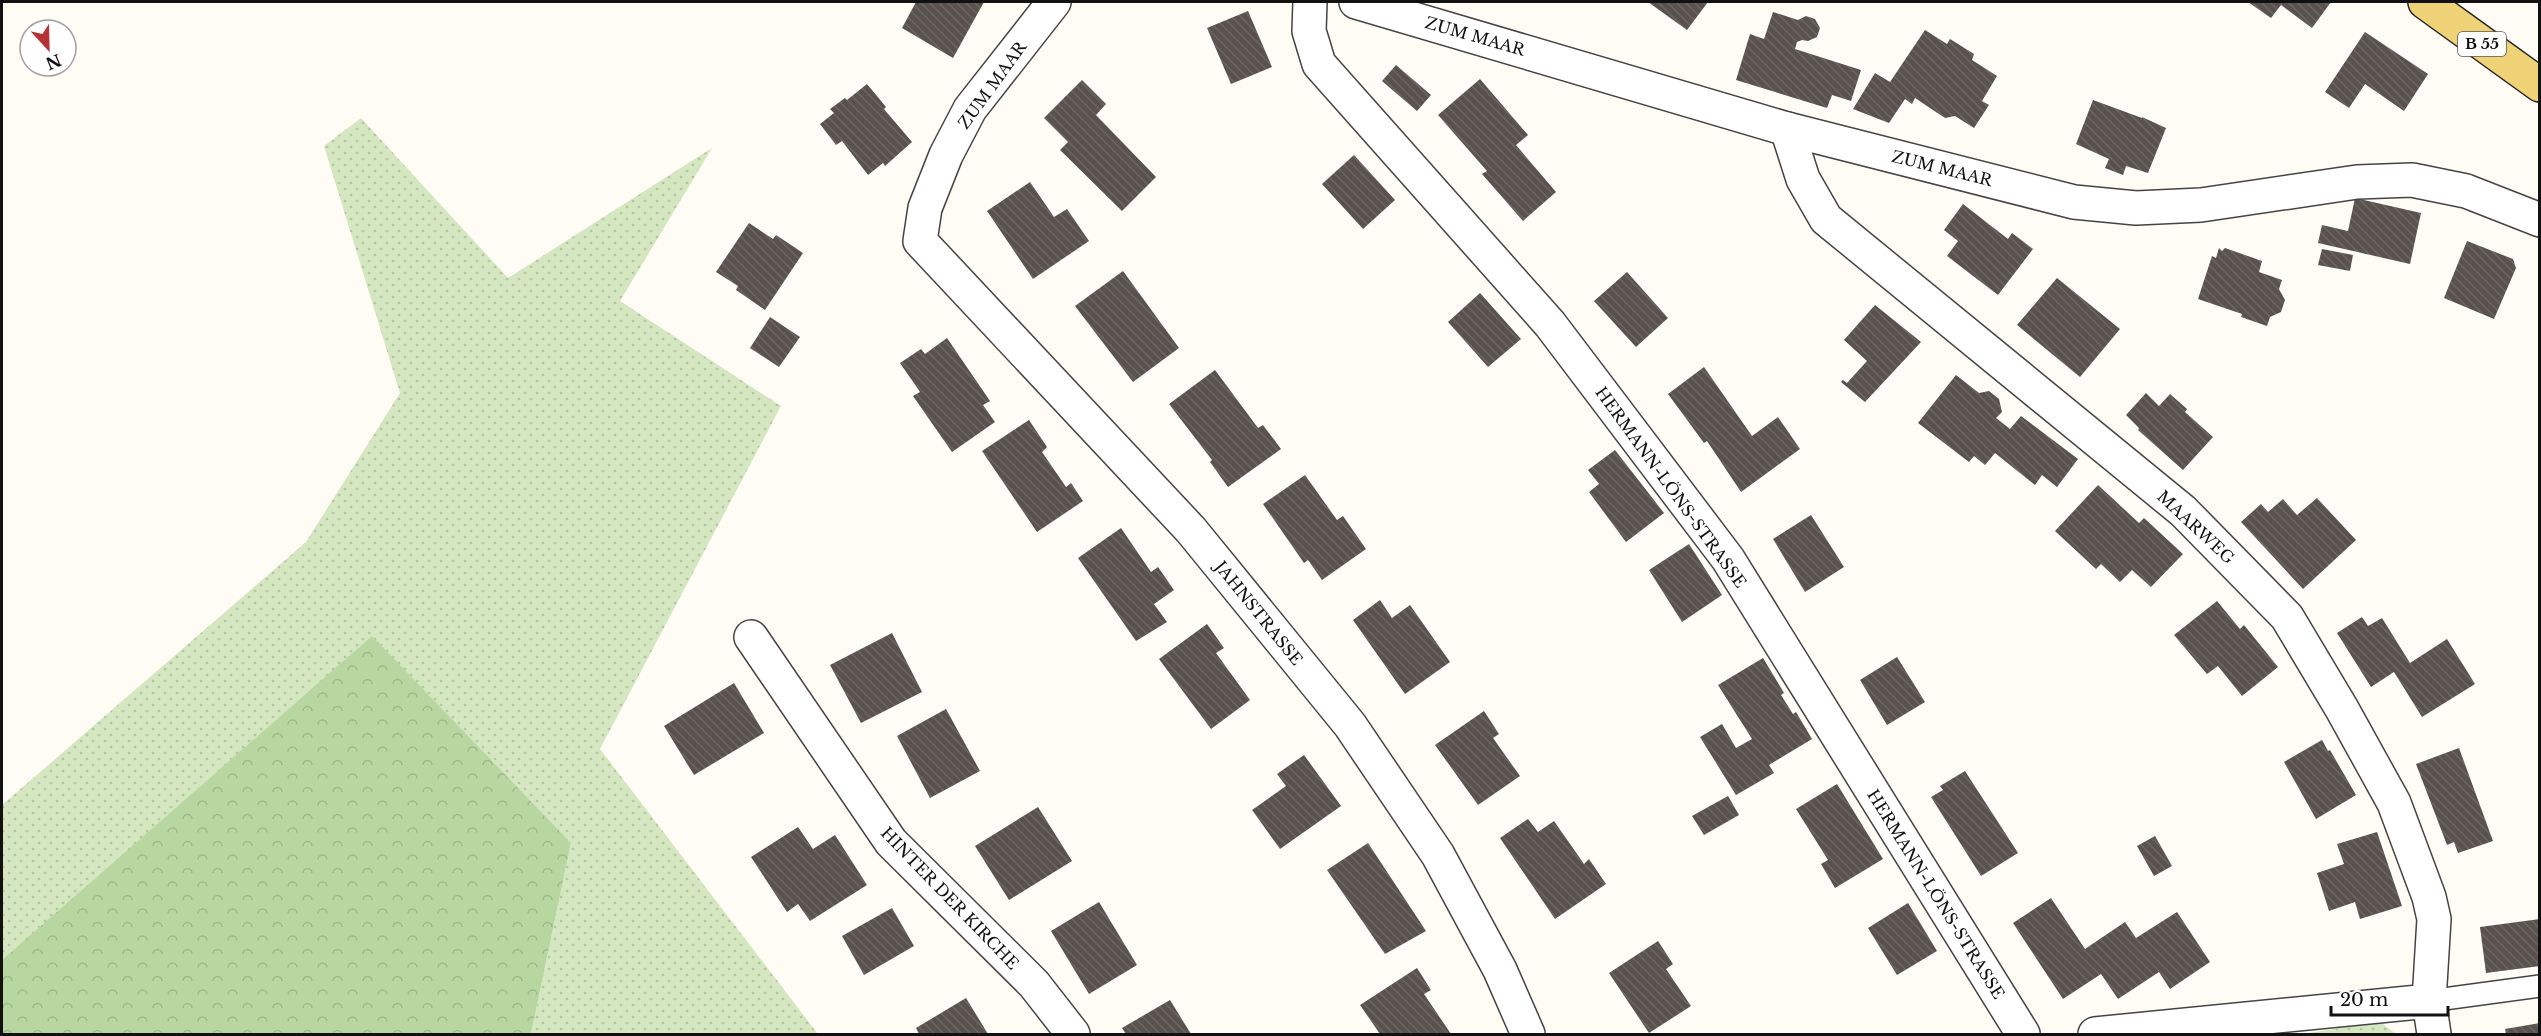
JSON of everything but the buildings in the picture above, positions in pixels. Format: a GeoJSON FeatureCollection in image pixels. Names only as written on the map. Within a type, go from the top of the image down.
{"type":"FeatureCollection","features":[{"type":"Feature","properties":{"kind":"main road","name":"B 55"},"geometry":{"type":"LineString","coordinates":[[2425,2],[2540,85]]}},
{"type":"Feature","properties":{"kind":"street","name":"ZUM MAAR"},"geometry":{"type":"LineString","coordinates":[[920,241],[925,208],[946,155],[970,109],[1054,2]]}},
{"type":"Feature","properties":{"kind":"street","name":"HERMANN-LÖNS-STRASSE"},"geometry":{"type":"LineString","coordinates":[[1310,2],[1309,31],[1319,64],[1550,324],[1728,559],[2023,1035]]}},
{"type":"Feature","properties":{"kind":"street","name":"ZUM MAAR"},"geometry":{"type":"LineString","coordinates":[[1356,2],[1787,129],[2074,202],[2136,208],[2201,204],[2357,182],[2412,180],[2466,191],[2540,220]]}},
{"type":"Feature","properties":{"kind":"street","name":"MAARWEG"},"geometry":{"type":"LineString","coordinates":[[1787,129],[1803,179],[1826,219],[2183,511],[2287,617],[2394,803],[2425,887],[2434,920],[2429,1001],[2434,1035]]}},
{"type":"Feature","properties":{"kind":"street","name":"JAHNSTRASSE"},"geometry":{"type":"LineString","coordinates":[[920,241],[1191,530],[1350,725],[1438,855],[1500,970],[1528,1035]]}},
{"type":"Feature","properties":{"kind":"street","name":"HINTER DER KIRCHE"},"geometry":{"type":"LineString","coordinates":[[751,637],[891,842],[1034,984],[1073,1035]]}},
{"type":"Feature","properties":{"kind":"street"},"geometry":{"type":"LineString","coordinates":[[2095,1035],[2429,1001]]}},
{"type":"Feature","properties":{"kind":"lane"},"geometry":{"type":"LineString","coordinates":[[2429,1001],[2540,986]]}},
{"type":"Feature","properties":{"kind":"green space"},"geometry":{"type":"Polygon","coordinates":[[[361,118],[508,278],[712,148],[620,301],[781,406],[600,749],[818,1034],[531,1034],[571,843],[9,955],[2,960],[2,805],[306,542],[400,393],[324,146],[361,118]]]}},
{"type":"Feature","properties":{"kind":"green space"},"geometry":{"type":"Polygon","coordinates":[[[372,636],[571,843],[531,1034],[2,1034],[2,960],[372,636]]]}},
{"type":"Feature","properties":{"kind":"green space"},"geometry":{"type":"Polygon","coordinates":[[[2380,1022],[2396,1034],[2302,1034],[2380,1022]]]}}]}
